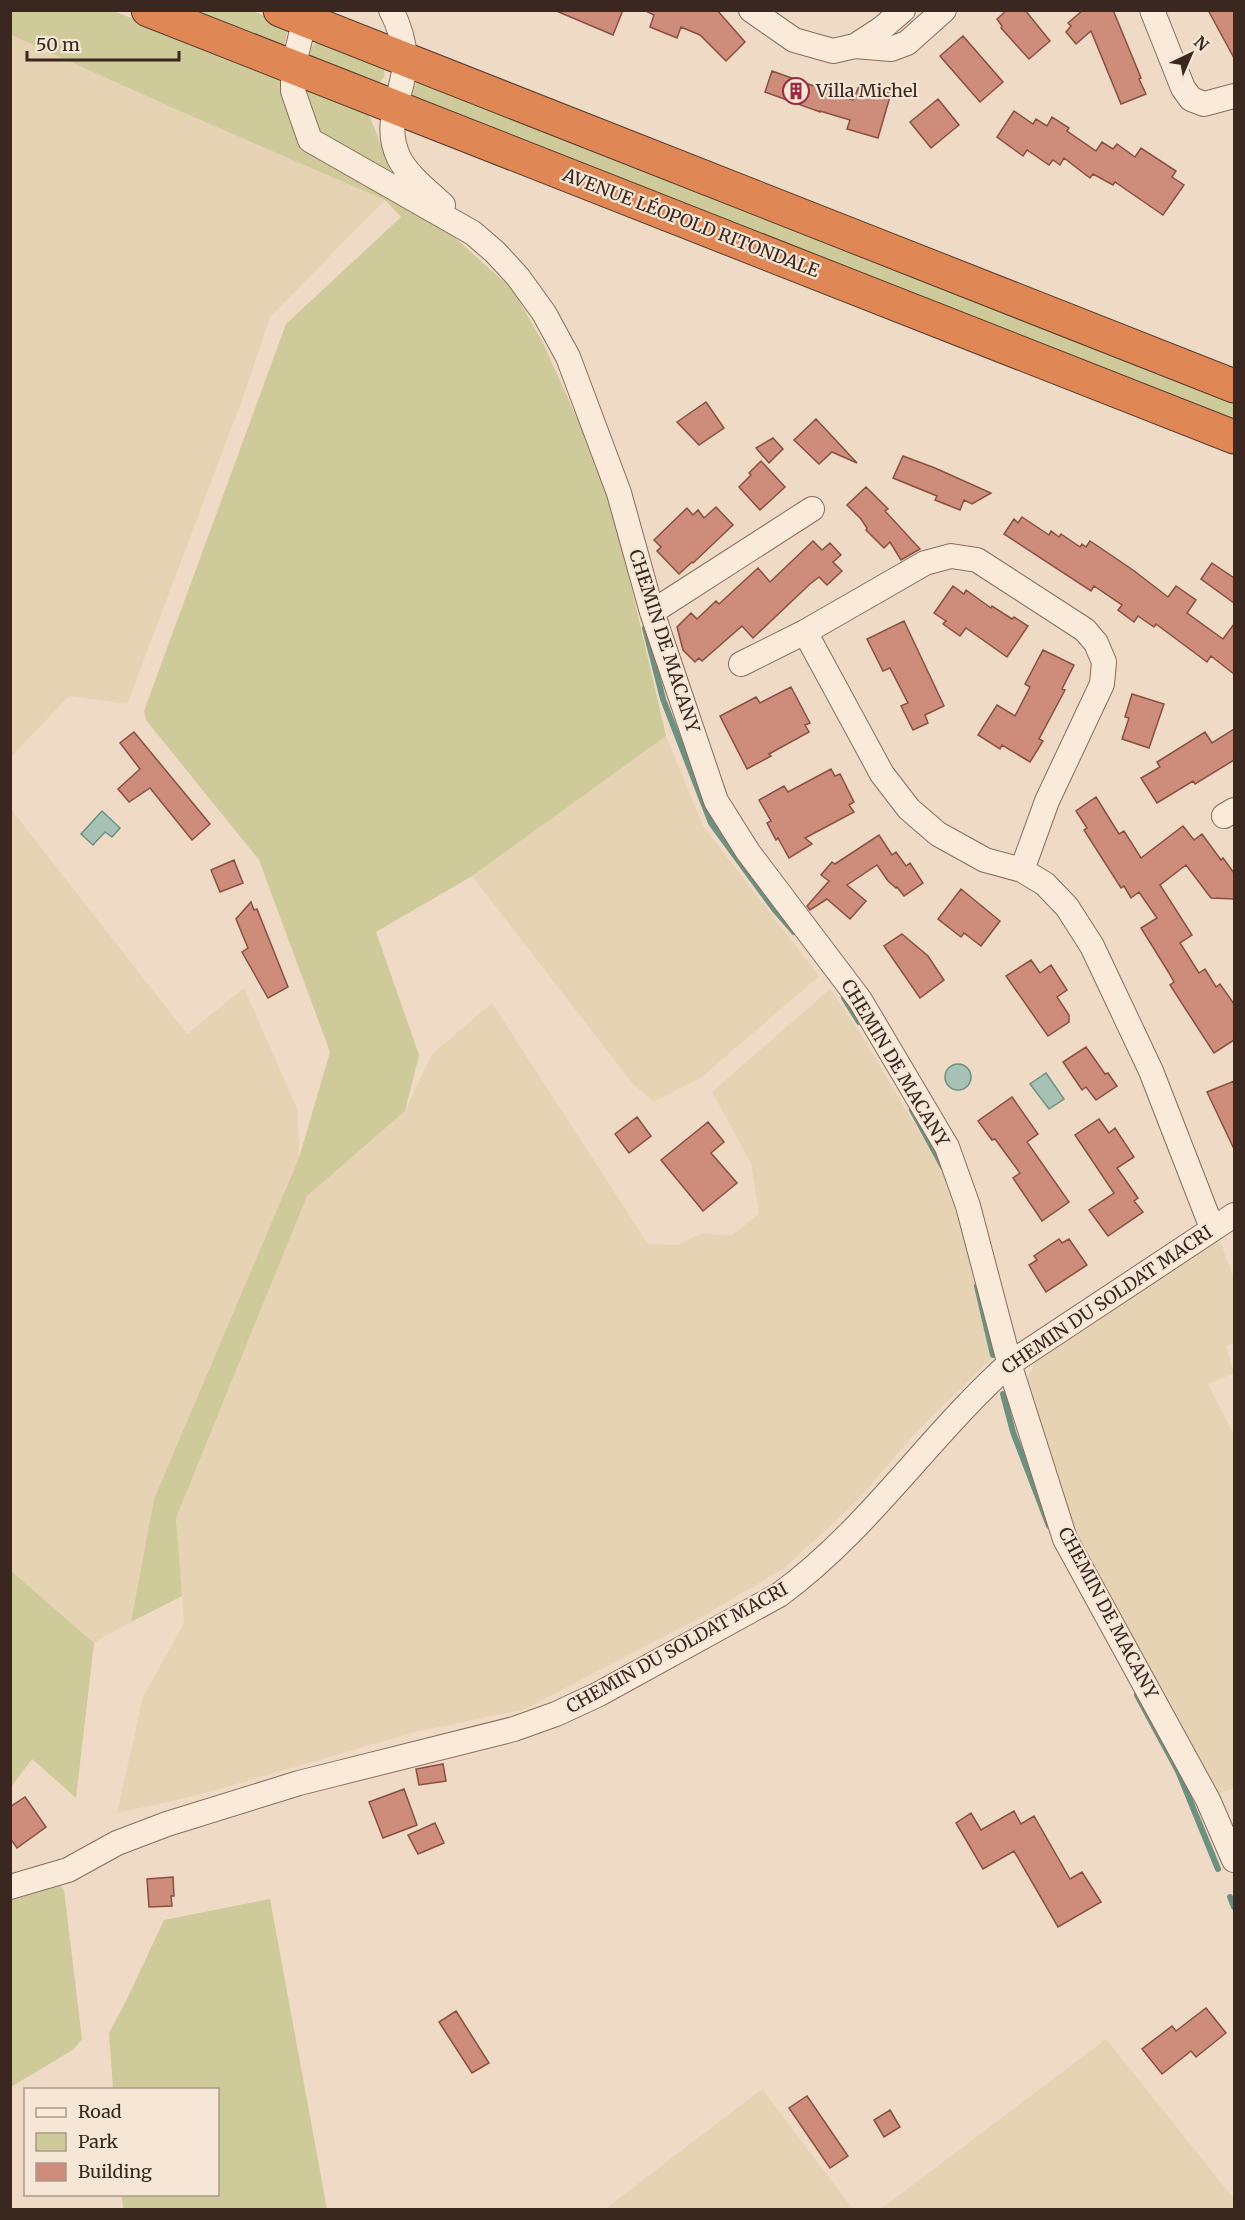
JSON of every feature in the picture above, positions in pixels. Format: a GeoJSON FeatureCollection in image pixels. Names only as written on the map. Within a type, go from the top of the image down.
{"type":"FeatureCollection","features":[{"type":"Feature","properties":{"kind":"highway","name":"AVENUE LÉOPOLD RITONDALE"},"geometry":{"type":"LineString","coordinates":[[148,10],[1234,436]]}},
{"type":"Feature","properties":{"kind":"highway"},"geometry":{"type":"LineString","coordinates":[[297,13],[405,60],[1234,386]]}},
{"type":"Feature","properties":{"kind":"street"},"geometry":{"type":"LineString","coordinates":[[391,10],[403,39],[405,60]]}},
{"type":"Feature","properties":{"kind":"street"},"geometry":{"type":"LineString","coordinates":[[752,10],[794,40],[833,51],[855,46],[891,49],[907,43],[944,10]]}},
{"type":"Feature","properties":{"kind":"street"},"geometry":{"type":"LineString","coordinates":[[855,46],[881,30],[903,10]]}},
{"type":"Feature","properties":{"kind":"street"},"geometry":{"type":"LineString","coordinates":[[1152,10],[1183,88],[1191,99],[1204,104],[1234,96]]}},
{"type":"Feature","properties":{"kind":"street","name":"CHEMIN DE MACANY"},"geometry":{"type":"LineString","coordinates":[[297,13],[293,91],[310,140],[473,233]]}},
{"type":"Feature","properties":{"kind":"street","name":"CHEMIN DE MACANY"},"geometry":{"type":"LineString","coordinates":[[405,60],[394,106],[392,132],[399,158],[415,179],[495,252],[518,277],[568,357],[619,493],[652,612],[716,801],[748,852],[860,1000],[947,1147],[968,1206],[1009,1364],[1065,1539],[1208,1800],[1234,1860]]}},
{"type":"Feature","properties":{"kind":"street"},"geometry":{"type":"LineString","coordinates":[[652,612],[812,509]]}},
{"type":"Feature","properties":{"kind":"street"},"geometry":{"type":"LineString","coordinates":[[741,664],[805,632],[925,564],[951,556],[977,560],[1085,630],[1096,643],[1104,662],[1102,684],[1047,801],[1022,870]]}},
{"type":"Feature","properties":{"kind":"street"},"geometry":{"type":"LineString","coordinates":[[805,632],[882,774],[909,809],[938,834],[985,860],[1022,870],[1045,884],[1067,907],[1092,946],[1150,1071],[1212,1228]]}},
{"type":"Feature","properties":{"kind":"street","name":"CHEMIN DU SOLDAT MACRI"},"geometry":{"type":"LineString","coordinates":[[10,1887],[68,1870],[117,1843],[167,1824],[299,1783],[514,1729],[556,1714],[599,1694],[779,1595],[806,1576],[880,1502],[977,1393],[1009,1364],[1234,1215]]}},
{"type":"Feature","properties":{"kind":"shaded area"},"geometry":{"type":"Polygon","coordinates":[[[11,35],[385,200],[270,317],[241,403],[127,704],[69,696],[11,757],[11,35]]]}},
{"type":"Feature","properties":{"kind":"shaded area"},"geometry":{"type":"Polygon","coordinates":[[[666,736],[703,826],[819,976],[702,1077],[654,1102],[633,1084],[472,876],[666,736]]]}},
{"type":"Feature","properties":{"kind":"shaded area"},"geometry":{"type":"Polygon","coordinates":[[[10,808],[187,1034],[244,988],[298,1111],[299,1158],[154,1499],[131,1622],[94,1643],[11,1571],[10,808]]]}},
{"type":"Feature","properties":{"kind":"shaded area"},"geometry":{"type":"Polygon","coordinates":[[[102,811],[120,828],[112,837],[105,832],[93,845],[81,834],[102,811]]]}},
{"type":"Feature","properties":{"kind":"shaded area"},"geometry":{"type":"Polygon","coordinates":[[[830,989],[861,1034],[944,1174],[970,1259],[991,1359],[918,1430],[855,1503],[783,1569],[698,1619],[525,1709],[415,1732],[199,1795],[117,1813],[143,1697],[184,1623],[176,1518],[307,1196],[405,1111],[432,1054],[492,1003],[648,1244],[677,1245],[700,1234],[732,1235],[759,1214],[751,1163],[712,1092],[830,989]]]}},
{"type":"Feature","properties":{"kind":"shaded area"},"geometry":{"type":"Polygon","coordinates":[[[958,1064],[967,1068],[971,1077],[967,1086],[958,1090],[949,1086],[945,1077],[949,1068],[958,1064]]]}},
{"type":"Feature","properties":{"kind":"shaded area"},"geometry":{"type":"Polygon","coordinates":[[[1046,1073],[1064,1099],[1049,1109],[1030,1084],[1046,1073]]]}},
{"type":"Feature","properties":{"kind":"shaded area"},"geometry":{"type":"Polygon","coordinates":[[[1219,1239],[1234,1278],[1234,1343],[1226,1346],[1234,1373],[1208,1384],[1234,1435],[1234,1788],[1217,1794],[1094,1570],[1062,1502],[1025,1383],[1038,1358],[1219,1239]]]}},
{"type":"Feature","properties":{"kind":"shaded area"},"geometry":{"type":"Polygon","coordinates":[[[1106,2039],[1234,2199],[1234,2209],[881,2209],[1106,2039]]]}},
{"type":"Feature","properties":{"kind":"shaded area"},"geometry":{"type":"Polygon","coordinates":[[[762,2089],[853,2209],[605,2209],[762,2089]]]}},
{"type":"Feature","properties":{"kind":"green space"},"geometry":{"type":"Polygon","coordinates":[[[11,11],[113,11],[366,107],[390,167],[391,195],[451,234],[513,290],[543,343],[585,436],[615,517],[666,736],[472,876],[376,932],[419,1055],[405,1111],[307,1196],[176,1518],[182,1596],[131,1622],[154,1499],[299,1158],[330,1052],[259,860],[146,720],[144,711],[286,324],[401,217],[385,200],[11,35],[11,11]]]}},
{"type":"Feature","properties":{"kind":"green space"},"geometry":{"type":"Polygon","coordinates":[[[179,11],[252,11],[289,25],[283,50],[179,11]]]}},
{"type":"Feature","properties":{"kind":"green space"},"geometry":{"type":"Polygon","coordinates":[[[318,41],[383,65],[385,76],[380,82],[372,85],[313,59],[310,52],[318,41]]]}},
{"type":"Feature","properties":{"kind":"green space"},"geometry":{"type":"Polygon","coordinates":[[[419,76],[1234,397],[1234,425],[409,100],[419,76]]]}},
{"type":"Feature","properties":{"kind":"green space"},"geometry":{"type":"Polygon","coordinates":[[[11,1571],[94,1643],[76,1798],[32,1759],[11,1787],[11,1571]]]}},
{"type":"Feature","properties":{"kind":"green space"},"geometry":{"type":"Polygon","coordinates":[[[60,1886],[64,1890],[82,2039],[74,2049],[11,2087],[11,1900],[60,1886]]]}},
{"type":"Feature","properties":{"kind":"green space"},"geometry":{"type":"Polygon","coordinates":[[[270,1899],[327,2209],[123,2209],[122,2196],[219,2196],[219,2088],[113,2088],[109,2033],[164,1920],[270,1899]]]}},
{"type":"Feature","properties":{"kind":"building"},"geometry":{"type":"Polygon","coordinates":[[[554,10],[623,10],[613,35],[554,10]]]}},
{"type":"Feature","properties":{"kind":"building"},"geometry":{"type":"Polygon","coordinates":[[[644,10],[717,10],[745,42],[726,61],[700,35],[681,27],[677,38],[650,27],[654,15],[644,10]]]}},
{"type":"Feature","properties":{"kind":"building"},"geometry":{"type":"Polygon","coordinates":[[[1007,10],[1025,10],[1050,41],[1029,59],[1001,28],[997,19],[1007,10]]]}},
{"type":"Feature","properties":{"kind":"building"},"geometry":{"type":"Polygon","coordinates":[[[1083,10],[1113,10],[1146,94],[1121,104],[1091,31],[1076,44],[1066,32],[1071,26],[1068,23],[1083,10]]]}},
{"type":"Feature","properties":{"kind":"building"},"geometry":{"type":"Polygon","coordinates":[[[1208,10],[1234,10],[1234,58],[1208,10]]]}},
{"type":"Feature","properties":{"kind":"building"},"geometry":{"type":"Polygon","coordinates":[[[963,36],[1003,82],[980,102],[940,56],[963,36]]]}},
{"type":"Feature","properties":{"kind":"building"},"geometry":{"type":"Polygon","coordinates":[[[772,71],[853,100],[860,84],[891,93],[878,138],[847,129],[850,120],[765,92],[772,71]]]}},
{"type":"Feature","properties":{"kind":"building"},"geometry":{"type":"Polygon","coordinates":[[[938,99],[959,125],[931,148],[910,122],[938,99]]]}},
{"type":"Feature","properties":{"kind":"building"},"geometry":{"type":"Polygon","coordinates":[[[1014,111],[1033,124],[1036,119],[1047,126],[1052,117],[1069,128],[1067,131],[1096,151],[1102,142],[1113,149],[1117,144],[1135,157],[1141,148],[1176,171],[1172,177],[1184,185],[1163,215],[1115,182],[1113,185],[1093,174],[1090,178],[1064,158],[1060,165],[1053,160],[1049,165],[1027,150],[1023,156],[997,137],[1014,111]]]}},
{"type":"Feature","properties":{"kind":"building"},"geometry":{"type":"Polygon","coordinates":[[[706,402],[724,428],[699,445],[677,422],[706,402]]]}},
{"type":"Feature","properties":{"kind":"building"},"geometry":{"type":"Polygon","coordinates":[[[816,419],[857,463],[832,452],[819,464],[794,440],[816,419]]]}},
{"type":"Feature","properties":{"kind":"building"},"geometry":{"type":"Polygon","coordinates":[[[773,438],[783,449],[769,463],[756,448],[773,438]]]}},
{"type":"Feature","properties":{"kind":"building"},"geometry":{"type":"Polygon","coordinates":[[[903,456],[991,493],[972,504],[964,500],[960,510],[935,500],[937,496],[893,478],[903,456]]]}},
{"type":"Feature","properties":{"kind":"building"},"geometry":{"type":"Polygon","coordinates":[[[761,461],[785,487],[760,510],[739,487],[761,461]]]}},
{"type":"Feature","properties":{"kind":"building"},"geometry":{"type":"Polygon","coordinates":[[[866,487],[888,509],[885,511],[920,549],[901,560],[890,542],[884,548],[866,530],[861,519],[847,505],[866,487]]]}},
{"type":"Feature","properties":{"kind":"building"},"geometry":{"type":"Polygon","coordinates":[[[716,507],[733,525],[679,574],[657,551],[661,547],[654,540],[687,508],[693,515],[698,510],[704,518],[716,507]]]}},
{"type":"Feature","properties":{"kind":"building"},"geometry":{"type":"Polygon","coordinates":[[[1022,517],[1049,535],[1051,531],[1059,537],[1061,534],[1080,547],[1082,544],[1086,547],[1090,541],[1168,597],[1176,586],[1196,600],[1187,613],[1223,639],[1234,624],[1234,674],[1211,656],[1207,662],[1156,624],[1154,627],[1138,616],[1134,622],[1118,610],[1122,605],[1094,586],[1091,591],[1004,534],[1014,519],[1018,523],[1022,517]]]}},
{"type":"Feature","properties":{"kind":"building"},"geometry":{"type":"Polygon","coordinates":[[[813,541],[822,550],[830,543],[841,555],[833,562],[842,571],[827,585],[819,577],[753,638],[742,626],[702,661],[699,658],[695,662],[683,650],[677,627],[691,613],[697,619],[716,601],[719,604],[758,568],[770,582],[813,541]]]}},
{"type":"Feature","properties":{"kind":"building"},"geometry":{"type":"Polygon","coordinates":[[[1212,563],[1234,578],[1234,603],[1201,579],[1212,563]]]}},
{"type":"Feature","properties":{"kind":"building"},"geometry":{"type":"Polygon","coordinates":[[[953,586],[964,594],[966,590],[991,608],[992,606],[1028,626],[1007,657],[966,628],[960,636],[943,624],[946,621],[934,613],[953,586]]]}},
{"type":"Feature","properties":{"kind":"building"},"geometry":{"type":"Polygon","coordinates":[[[904,621],[944,706],[925,715],[928,723],[913,730],[901,706],[908,703],[890,668],[883,671],[867,639],[904,621]]]}},
{"type":"Feature","properties":{"kind":"building"},"geometry":{"type":"Polygon","coordinates":[[[1043,650],[1074,665],[1062,689],[1065,690],[1039,739],[1043,741],[1030,762],[1002,745],[1000,749],[978,735],[997,705],[1015,716],[1030,687],[1025,684],[1043,650]]]}},
{"type":"Feature","properties":{"kind":"building"},"geometry":{"type":"Polygon","coordinates":[[[791,687],[810,723],[805,725],[809,732],[747,769],[720,716],[756,697],[760,703],[791,687]]]}},
{"type":"Feature","properties":{"kind":"building"},"geometry":{"type":"Polygon","coordinates":[[[1132,694],[1164,704],[1149,748],[1122,739],[1129,718],[1125,717],[1132,694]]]}},
{"type":"Feature","properties":{"kind":"building"},"geometry":{"type":"Polygon","coordinates":[[[1234,729],[1234,760],[1195,784],[1193,781],[1157,803],[1141,778],[1160,767],[1157,762],[1205,732],[1212,743],[1234,729]]]}},
{"type":"Feature","properties":{"kind":"building"},"geometry":{"type":"Polygon","coordinates":[[[134,732],[210,824],[192,840],[150,788],[129,802],[118,789],[140,769],[120,743],[134,732]]]}},
{"type":"Feature","properties":{"kind":"building"},"geometry":{"type":"Polygon","coordinates":[[[831,769],[835,776],[840,774],[854,802],[849,805],[854,812],[805,838],[812,844],[789,858],[767,823],[771,821],[759,800],[784,786],[788,792],[831,769]]]}},
{"type":"Feature","properties":{"kind":"building"},"geometry":{"type":"Polygon","coordinates":[[[1096,797],[1119,834],[1124,831],[1141,858],[1183,826],[1194,840],[1202,834],[1221,860],[1223,858],[1234,873],[1234,899],[1211,898],[1186,865],[1160,885],[1192,935],[1180,943],[1199,973],[1205,969],[1216,987],[1220,984],[1234,1004],[1234,1040],[1214,1053],[1170,985],[1174,982],[1141,928],[1157,918],[1139,892],[1131,898],[1124,886],[1121,888],[1084,830],[1087,828],[1076,811],[1096,797]]]}},
{"type":"Feature","properties":{"kind":"building"},"geometry":{"type":"Polygon","coordinates":[[[879,835],[892,855],[896,852],[906,866],[910,863],[923,883],[904,896],[888,881],[877,865],[847,885],[866,901],[850,919],[827,899],[810,910],[807,906],[829,881],[821,875],[832,862],[835,864],[879,835]]]}},
{"type":"Feature","properties":{"kind":"building"},"geometry":{"type":"Polygon","coordinates":[[[234,860],[243,883],[220,892],[211,870],[234,860]]]}},
{"type":"Feature","properties":{"kind":"building"},"geometry":{"type":"Polygon","coordinates":[[[961,889],[1000,921],[981,946],[964,933],[961,937],[938,919],[961,889]]]}},
{"type":"Feature","properties":{"kind":"building"},"geometry":{"type":"Polygon","coordinates":[[[251,902],[254,910],[257,909],[288,987],[268,998],[242,952],[248,948],[236,919],[251,902]]]}},
{"type":"Feature","properties":{"kind":"building"},"geometry":{"type":"Polygon","coordinates":[[[902,934],[928,956],[944,980],[920,998],[884,946],[902,934]]]}},
{"type":"Feature","properties":{"kind":"building"},"geometry":{"type":"Polygon","coordinates":[[[1031,960],[1040,973],[1051,965],[1067,990],[1057,997],[1069,1015],[1069,1022],[1048,1036],[1006,976],[1031,960]]]}},
{"type":"Feature","properties":{"kind":"building"},"geometry":{"type":"Polygon","coordinates":[[[1086,1047],[1105,1074],[1108,1073],[1117,1086],[1096,1100],[1086,1087],[1082,1090],[1063,1062],[1086,1047]]]}},
{"type":"Feature","properties":{"kind":"building"},"geometry":{"type":"Polygon","coordinates":[[[1234,1081],[1234,1149],[1207,1092],[1234,1081]]]}},
{"type":"Feature","properties":{"kind":"building"},"geometry":{"type":"Polygon","coordinates":[[[1012,1097],[1038,1134],[1027,1142],[1069,1202],[1042,1221],[1013,1178],[1020,1173],[995,1139],[992,1140],[978,1121],[1012,1097]]]}},
{"type":"Feature","properties":{"kind":"building"},"geometry":{"type":"Polygon","coordinates":[[[637,1117],[651,1136],[629,1153],[615,1134],[637,1117]]]}},
{"type":"Feature","properties":{"kind":"building"},"geometry":{"type":"Polygon","coordinates":[[[1099,1119],[1109,1133],[1115,1128],[1134,1157],[1117,1168],[1138,1198],[1134,1201],[1143,1212],[1108,1236],[1089,1210],[1114,1193],[1075,1135],[1099,1119]]]}},
{"type":"Feature","properties":{"kind":"building"},"geometry":{"type":"Polygon","coordinates":[[[708,1122],[724,1142],[711,1153],[737,1183],[703,1211],[661,1160],[708,1122]]]}},
{"type":"Feature","properties":{"kind":"building"},"geometry":{"type":"Polygon","coordinates":[[[1059,1239],[1062,1243],[1069,1239],[1087,1265],[1046,1292],[1029,1265],[1037,1260],[1034,1256],[1059,1239]]]}},
{"type":"Feature","properties":{"kind":"building"},"geometry":{"type":"Polygon","coordinates":[[[443,1764],[446,1781],[419,1785],[416,1769],[443,1764]]]}},
{"type":"Feature","properties":{"kind":"building"},"geometry":{"type":"Polygon","coordinates":[[[404,1789],[417,1825],[383,1838],[369,1802],[404,1789]]]}},
{"type":"Feature","properties":{"kind":"building"},"geometry":{"type":"Polygon","coordinates":[[[25,1797],[46,1827],[17,1848],[10,1838],[10,1807],[25,1797]]]}},
{"type":"Feature","properties":{"kind":"building"},"geometry":{"type":"Polygon","coordinates":[[[1014,1811],[1021,1824],[1034,1816],[1070,1879],[1082,1872],[1101,1902],[1058,1927],[1014,1851],[983,1869],[956,1823],[971,1813],[981,1830],[1014,1811]]]}},
{"type":"Feature","properties":{"kind":"building"},"geometry":{"type":"Polygon","coordinates":[[[435,1823],[444,1843],[418,1854],[408,1835],[435,1823]]]}},
{"type":"Feature","properties":{"kind":"building"},"geometry":{"type":"Polygon","coordinates":[[[173,1877],[172,1906],[149,1907],[147,1879],[173,1877]]]}},
{"type":"Feature","properties":{"kind":"building"},"geometry":{"type":"Polygon","coordinates":[[[1206,2008],[1226,2033],[1196,2057],[1191,2051],[1162,2074],[1142,2049],[1172,2026],[1176,2031],[1206,2008]]]}},
{"type":"Feature","properties":{"kind":"building"},"geometry":{"type":"Polygon","coordinates":[[[456,2011],[489,2063],[472,2073],[439,2022],[456,2011]]]}},
{"type":"Feature","properties":{"kind":"building"},"geometry":{"type":"Polygon","coordinates":[[[807,2096],[848,2156],[830,2168],[789,2108],[807,2096]]]}},
{"type":"Feature","properties":{"kind":"building"},"geometry":{"type":"Polygon","coordinates":[[[890,2110],[900,2127],[884,2137],[874,2120],[890,2110]]]}},
{"type":"Feature","properties":{"kind":"waterway"},"geometry":{"type":"LineString","coordinates":[[645,628],[663,699],[711,823],[774,909],[794,932]]}},
{"type":"Feature","properties":{"kind":"waterway"},"geometry":{"type":"LineString","coordinates":[[844,998],[859,1022]]}},
{"type":"Feature","properties":{"kind":"waterway"},"geometry":{"type":"LineString","coordinates":[[912,1110],[943,1167]]}},
{"type":"Feature","properties":{"kind":"waterway"},"geometry":{"type":"LineString","coordinates":[[977,1286],[993,1355]]}},
{"type":"Feature","properties":{"kind":"waterway"},"geometry":{"type":"LineString","coordinates":[[1003,1394],[1013,1432],[1049,1526]]}},
{"type":"Feature","properties":{"kind":"waterway"},"geometry":{"type":"LineString","coordinates":[[1137,1695],[1178,1771],[1218,1869]]}},
{"type":"Feature","properties":{"kind":"waterway"},"geometry":{"type":"LineString","coordinates":[[1230,1897],[1234,1907]]}},
{"type":"Feature","properties":{"kind":"place","name":"Villa Michel"},"geometry":{"type":"Point","coordinates":[796,91]}}]}
